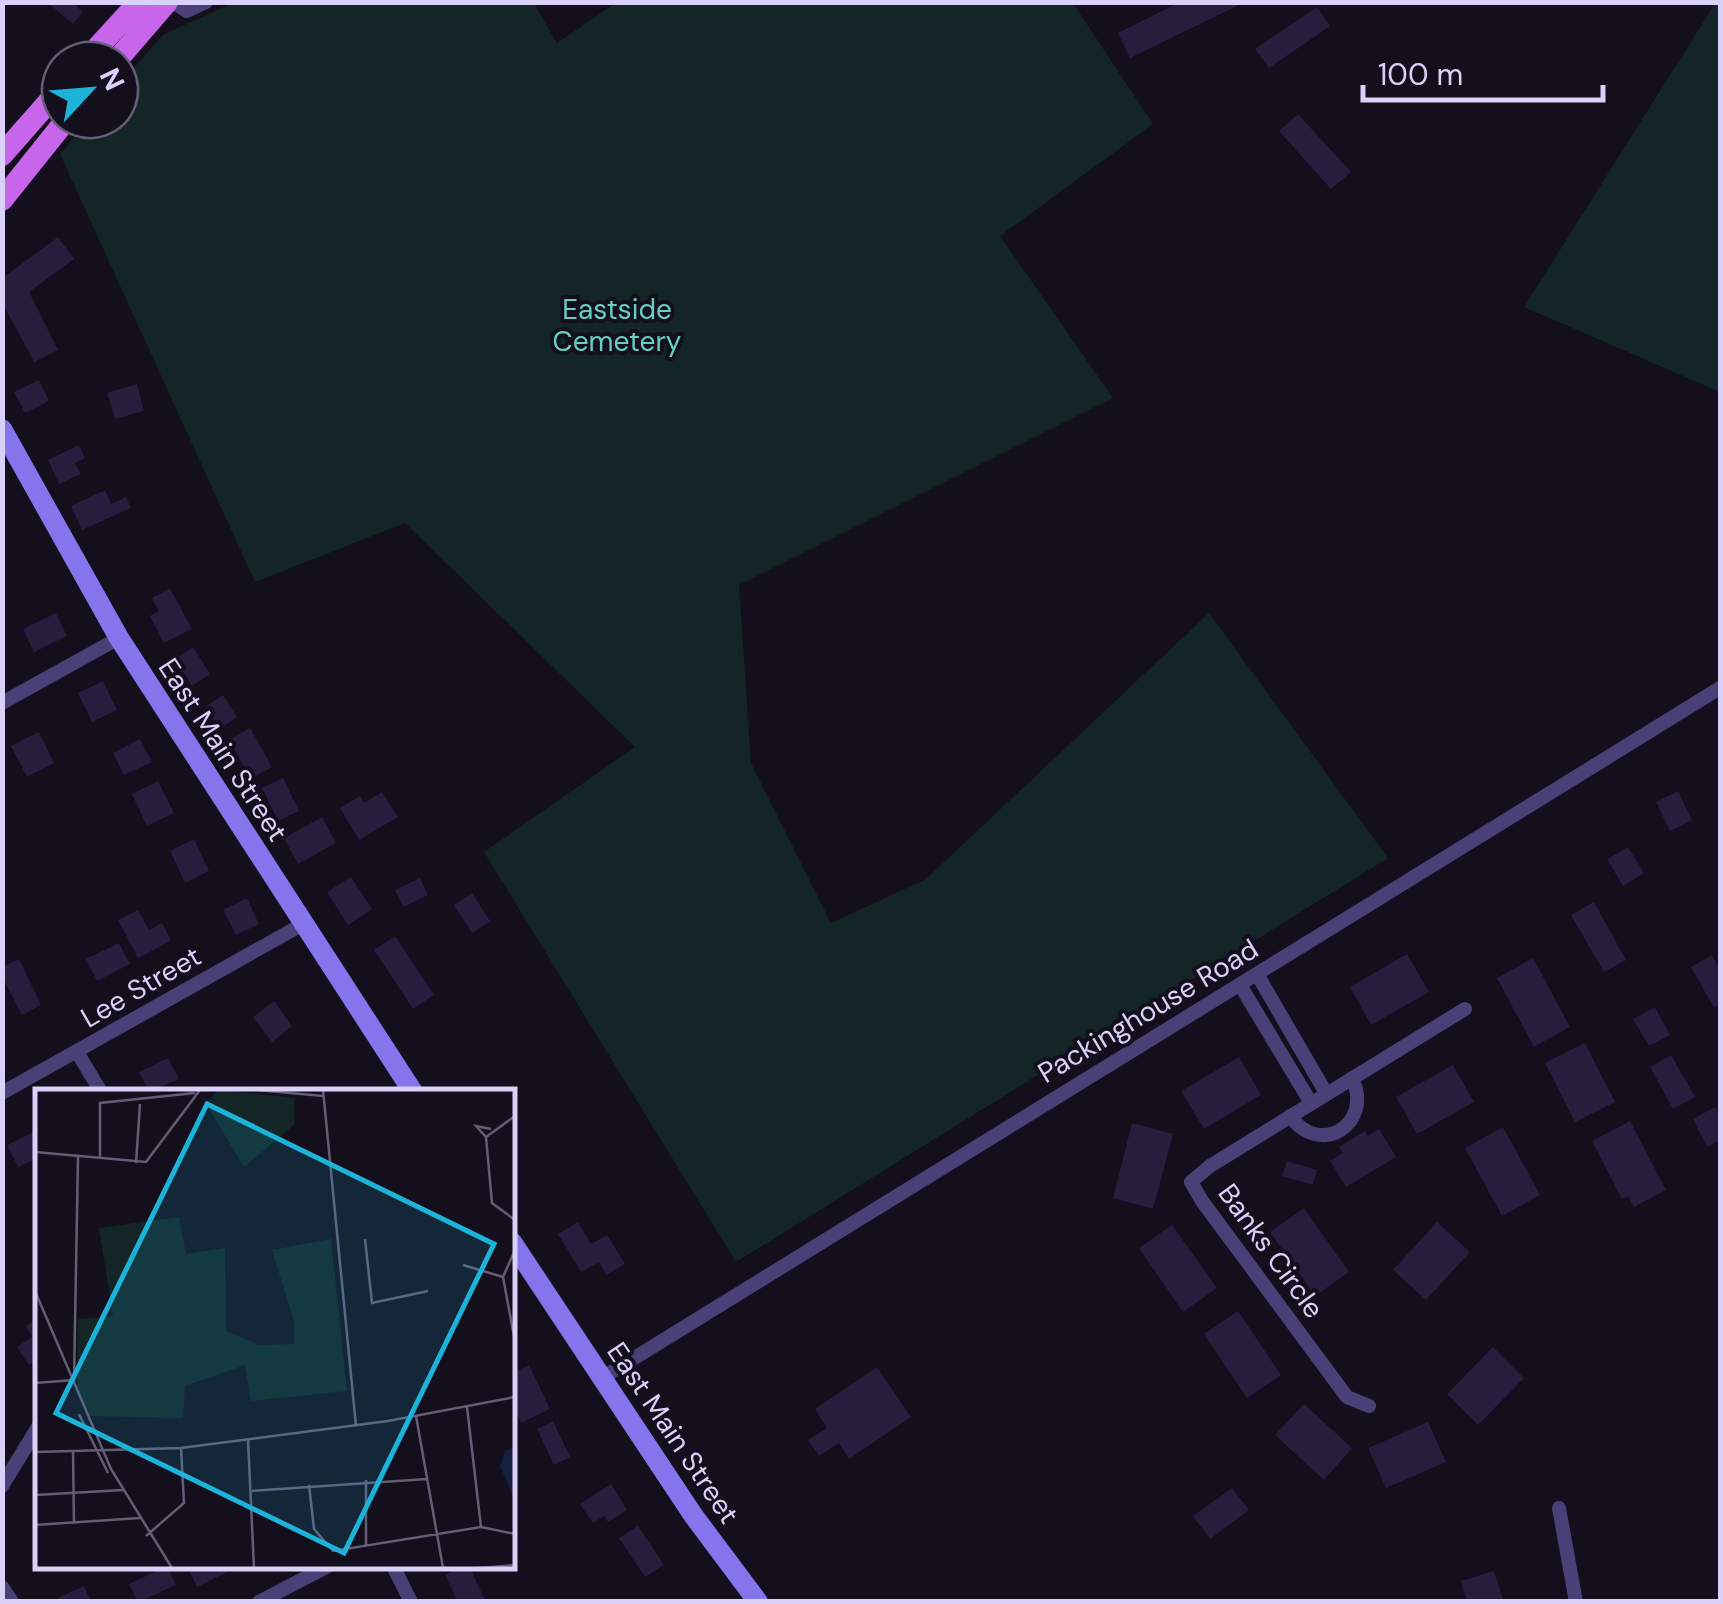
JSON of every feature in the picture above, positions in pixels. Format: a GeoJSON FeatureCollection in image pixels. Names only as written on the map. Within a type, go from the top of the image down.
{"type":"FeatureCollection","features":[{"type":"Feature","properties":{"kind":"main road"},"geometry":{"type":"LineString","coordinates":[[105,40],[140,2]]}},
{"type":"Feature","properties":{"kind":"main road"},"geometry":{"type":"LineString","coordinates":[[135,40],[170,2]]}},
{"type":"Feature","properties":{"kind":"main road"},"geometry":{"type":"LineString","coordinates":[[2,155],[40,111]]}},
{"type":"Feature","properties":{"kind":"main road"},"geometry":{"type":"LineString","coordinates":[[2,200],[50,140]]}},
{"type":"Feature","properties":{"kind":"main road","name":"East Main Street"},"geometry":{"type":"LineString","coordinates":[[2,429],[118,638],[411,1089]]}},
{"type":"Feature","properties":{"kind":"main road","name":"East Main Street"},"geometry":{"type":"LineString","coordinates":[[515,1247],[693,1515],[758,1602]]}},
{"type":"Feature","properties":{"kind":"street"},"geometry":{"type":"LineString","coordinates":[[170,2],[187,11],[206,2]]}},
{"type":"Feature","properties":{"kind":"street"},"geometry":{"type":"LineString","coordinates":[[2,703],[118,638]]}},
{"type":"Feature","properties":{"kind":"street","name":"Packinghouse Road"},"geometry":{"type":"LineString","coordinates":[[602,1378],[1720,688]]}},
{"type":"Feature","properties":{"kind":"street","name":"Lee Street"},"geometry":{"type":"LineString","coordinates":[[2,1093],[303,924]]}},
{"type":"Feature","properties":{"kind":"street"},"geometry":{"type":"LineString","coordinates":[[1257,974],[1326,1093]]}},
{"type":"Feature","properties":{"kind":"street"},"geometry":{"type":"LineString","coordinates":[[1240,985],[1311,1103]]}},
{"type":"Feature","properties":{"kind":"street","name":"Banks Circle"},"geometry":{"type":"LineString","coordinates":[[1369,1406],[1347,1397],[1191,1182],[1210,1166],[1465,1009]]}},
{"type":"Feature","properties":{"kind":"street"},"geometry":{"type":"LineString","coordinates":[[77,1052],[99,1089]]}},
{"type":"Feature","properties":{"kind":"street"},"geometry":{"type":"LineString","coordinates":[[1290,1116],[1305,1132],[1326,1136],[1336,1133],[1353,1119],[1357,1109],[1352,1078]]}},
{"type":"Feature","properties":{"kind":"street"},"geometry":{"type":"LineString","coordinates":[[2,1486],[35,1432]]}},
{"type":"Feature","properties":{"kind":"street"},"geometry":{"type":"LineString","coordinates":[[1560,1508],[1576,1602]]}},
{"type":"Feature","properties":{"kind":"street"},"geometry":{"type":"LineString","coordinates":[[259,1602],[322,1569]]}},
{"type":"Feature","properties":{"kind":"street"},"geometry":{"type":"LineString","coordinates":[[394,1569],[410,1602]]}},
{"type":"Feature","properties":{"kind":"street"},"geometry":{"type":"LineString","coordinates":[[2,1587],[12,1602]]}},
{"type":"Feature","properties":{"kind":"green space","name":"Eastside Cemetery"},"geometry":{"type":"Polygon","coordinates":[[[234,2],[534,3],[557,43],[616,3],[1073,3],[1153,124],[1000,236],[1113,398],[739,585],[751,763],[831,923],[926,879],[1209,613],[1388,858],[736,1262],[484,852],[635,747],[405,523],[255,582],[60,154],[72,140],[140,140],[140,61],[163,35],[234,2]]]}},
{"type":"Feature","properties":{"kind":"green space"},"geometry":{"type":"Polygon","coordinates":[[[1716,2],[1720,3],[1720,392],[1524,307],[1716,2]]]}},
{"type":"Feature","properties":{"kind":"building"},"geometry":{"type":"Polygon","coordinates":[[[47,2],[72,2],[83,12],[73,24],[47,2]]]}},
{"type":"Feature","properties":{"kind":"building"},"geometry":{"type":"Polygon","coordinates":[[[1180,2],[1235,2],[1237,6],[1130,58],[1118,33],[1180,2]]]}},
{"type":"Feature","properties":{"kind":"building"},"geometry":{"type":"Polygon","coordinates":[[[1317,7],[1330,26],[1269,68],[1255,49],[1317,7]]]}},
{"type":"Feature","properties":{"kind":"building"},"geometry":{"type":"Polygon","coordinates":[[[1298,114],[1351,172],[1331,189],[1279,131],[1298,114]]]}},
{"type":"Feature","properties":{"kind":"building"},"geometry":{"type":"Polygon","coordinates":[[[58,237],[74,259],[29,292],[58,350],[34,362],[2,302],[4,277],[58,237]]]}},
{"type":"Feature","properties":{"kind":"building"},"geometry":{"type":"Polygon","coordinates":[[[39,380],[49,401],[25,413],[14,392],[39,380]]]}},
{"type":"Feature","properties":{"kind":"building"},"geometry":{"type":"Polygon","coordinates":[[[137,384],[144,411],[115,419],[107,393],[137,384]]]}},
{"type":"Feature","properties":{"kind":"building"},"geometry":{"type":"Polygon","coordinates":[[[79,445],[85,458],[75,463],[81,474],[59,484],[48,460],[79,445]]]}},
{"type":"Feature","properties":{"kind":"building"},"geometry":{"type":"Polygon","coordinates":[[[105,490],[111,504],[126,497],[131,508],[82,530],[71,506],[105,490]]]}},
{"type":"Feature","properties":{"kind":"building"},"geometry":{"type":"Polygon","coordinates":[[[170,588],[192,629],[164,643],[150,616],[159,611],[152,598],[170,588]]]}},
{"type":"Feature","properties":{"kind":"building"},"geometry":{"type":"Polygon","coordinates":[[[56,613],[67,636],[34,652],[23,629],[56,613]]]}},
{"type":"Feature","properties":{"kind":"building"},"geometry":{"type":"Polygon","coordinates":[[[193,647],[210,674],[192,686],[175,659],[193,647]]]}},
{"type":"Feature","properties":{"kind":"building"},"geometry":{"type":"Polygon","coordinates":[[[103,681],[117,710],[92,722],[78,693],[103,681]]]}},
{"type":"Feature","properties":{"kind":"building"},"geometry":{"type":"Polygon","coordinates":[[[223,695],[237,717],[220,729],[205,707],[223,695]]]}},
{"type":"Feature","properties":{"kind":"building"},"geometry":{"type":"Polygon","coordinates":[[[250,728],[272,767],[251,779],[229,740],[250,728]]]}},
{"type":"Feature","properties":{"kind":"building"},"geometry":{"type":"Polygon","coordinates":[[[39,732],[54,763],[27,777],[11,746],[39,732]]]}},
{"type":"Feature","properties":{"kind":"building"},"geometry":{"type":"Polygon","coordinates":[[[140,739],[152,762],[124,775],[113,753],[140,739]]]}},
{"type":"Feature","properties":{"kind":"building"},"geometry":{"type":"Polygon","coordinates":[[[283,778],[299,811],[278,821],[262,788],[283,778]]]}},
{"type":"Feature","properties":{"kind":"building"},"geometry":{"type":"Polygon","coordinates":[[[158,781],[174,813],[147,826],[132,794],[158,781]]]}},
{"type":"Feature","properties":{"kind":"building"},"geometry":{"type":"Polygon","coordinates":[[[1678,791],[1692,820],[1670,831],[1656,802],[1678,791]]]}},
{"type":"Feature","properties":{"kind":"building"},"geometry":{"type":"Polygon","coordinates":[[[382,792],[398,817],[359,840],[340,808],[360,796],[364,803],[382,792]]]}},
{"type":"Feature","properties":{"kind":"building"},"geometry":{"type":"Polygon","coordinates":[[[322,817],[336,843],[298,864],[284,838],[322,817]]]}},
{"type":"Feature","properties":{"kind":"building"},"geometry":{"type":"Polygon","coordinates":[[[194,839],[209,871],[185,883],[170,851],[194,839]]]}},
{"type":"Feature","properties":{"kind":"building"},"geometry":{"type":"Polygon","coordinates":[[[1628,847],[1644,873],[1623,886],[1607,859],[1628,847]]]}},
{"type":"Feature","properties":{"kind":"building"},"geometry":{"type":"Polygon","coordinates":[[[351,877],[372,909],[348,925],[327,892],[351,877]]]}},
{"type":"Feature","properties":{"kind":"building"},"geometry":{"type":"Polygon","coordinates":[[[420,878],[428,895],[403,907],[395,890],[420,878]]]}},
{"type":"Feature","properties":{"kind":"building"},"geometry":{"type":"Polygon","coordinates":[[[472,893],[490,921],[472,933],[454,905],[472,893]]]}},
{"type":"Feature","properties":{"kind":"building"},"geometry":{"type":"Polygon","coordinates":[[[247,898],[259,924],[236,935],[223,910],[247,898]]]}},
{"type":"Feature","properties":{"kind":"building"},"geometry":{"type":"Polygon","coordinates":[[[1594,902],[1626,960],[1604,972],[1571,915],[1594,902]]]}},
{"type":"Feature","properties":{"kind":"building"},"geometry":{"type":"Polygon","coordinates":[[[138,910],[149,930],[162,923],[171,941],[138,958],[118,920],[138,910]]]}},
{"type":"Feature","properties":{"kind":"building"},"geometry":{"type":"Polygon","coordinates":[[[395,936],[434,995],[413,1009],[374,950],[395,936]]]}},
{"type":"Feature","properties":{"kind":"building"},"geometry":{"type":"Polygon","coordinates":[[[119,943],[130,964],[97,981],[86,959],[119,943]]]}},
{"type":"Feature","properties":{"kind":"building"},"geometry":{"type":"Polygon","coordinates":[[[1407,954],[1429,992],[1371,1025],[1350,987],[1407,954]]]}},
{"type":"Feature","properties":{"kind":"building"},"geometry":{"type":"Polygon","coordinates":[[[1712,955],[1720,970],[1720,1004],[1714,1008],[1691,967],[1712,955]]]}},
{"type":"Feature","properties":{"kind":"building"},"geometry":{"type":"Polygon","coordinates":[[[1533,958],[1570,1027],[1534,1047],[1497,978],[1533,958]]]}},
{"type":"Feature","properties":{"kind":"building"},"geometry":{"type":"Polygon","coordinates":[[[19,959],[41,1005],[22,1015],[2,976],[2,967],[19,959]]]}},
{"type":"Feature","properties":{"kind":"building"},"geometry":{"type":"Polygon","coordinates":[[[274,1001],[292,1026],[272,1042],[253,1017],[274,1001]]]}},
{"type":"Feature","properties":{"kind":"building"},"geometry":{"type":"Polygon","coordinates":[[[1655,1007],[1670,1035],[1649,1046],[1633,1019],[1655,1007]]]}},
{"type":"Feature","properties":{"kind":"building"},"geometry":{"type":"Polygon","coordinates":[[[1585,1043],[1615,1102],[1575,1122],[1545,1063],[1585,1043]]]}},
{"type":"Feature","properties":{"kind":"building"},"geometry":{"type":"Polygon","coordinates":[[[1671,1055],[1695,1097],[1673,1109],[1650,1067],[1671,1055]]]}},
{"type":"Feature","properties":{"kind":"building"},"geometry":{"type":"Polygon","coordinates":[[[1239,1057],[1261,1095],[1204,1129],[1181,1091],[1239,1057]]]}},
{"type":"Feature","properties":{"kind":"building"},"geometry":{"type":"Polygon","coordinates":[[[168,1058],[179,1079],[148,1089],[139,1072],[168,1058]]]}},
{"type":"Feature","properties":{"kind":"building"},"geometry":{"type":"Polygon","coordinates":[[[1453,1065],[1474,1102],[1417,1134],[1396,1097],[1453,1065]]]}},
{"type":"Feature","properties":{"kind":"building"},"geometry":{"type":"Polygon","coordinates":[[[1715,1107],[1720,1118],[1720,1140],[1707,1147],[1693,1119],[1715,1107]]]}},
{"type":"Feature","properties":{"kind":"building"},"geometry":{"type":"Polygon","coordinates":[[[1630,1121],[1666,1190],[1634,1207],[1628,1196],[1622,1199],[1592,1141],[1630,1121]]]}},
{"type":"Feature","properties":{"kind":"building"},"geometry":{"type":"Polygon","coordinates":[[[1132,1123],[1173,1134],[1153,1209],[1113,1198],[1132,1123]]]}},
{"type":"Feature","properties":{"kind":"building"},"geometry":{"type":"Polygon","coordinates":[[[1503,1127],[1540,1195],[1502,1216],[1465,1148],[1503,1127]]]}},
{"type":"Feature","properties":{"kind":"building"},"geometry":{"type":"Polygon","coordinates":[[[1379,1129],[1396,1157],[1346,1187],[1330,1161],[1343,1153],[1339,1147],[1365,1131],[1368,1136],[1379,1129]]]}},
{"type":"Feature","properties":{"kind":"building"},"geometry":{"type":"Polygon","coordinates":[[[35,1131],[35,1159],[18,1167],[7,1145],[35,1131]]]}},
{"type":"Feature","properties":{"kind":"building"},"geometry":{"type":"Polygon","coordinates":[[[1287,1161],[1317,1170],[1313,1185],[1282,1176],[1287,1161]]]}},
{"type":"Feature","properties":{"kind":"building"},"geometry":{"type":"Polygon","coordinates":[[[1304,1208],[1349,1272],[1315,1296],[1270,1232],[1304,1208]]]}},
{"type":"Feature","properties":{"kind":"building"},"geometry":{"type":"Polygon","coordinates":[[[578,1222],[591,1244],[607,1235],[625,1264],[606,1275],[599,1262],[581,1272],[558,1234],[578,1222]]]}},
{"type":"Feature","properties":{"kind":"building"},"geometry":{"type":"Polygon","coordinates":[[[1437,1222],[1470,1252],[1426,1300],[1393,1270],[1437,1222]]]}},
{"type":"Feature","properties":{"kind":"building"},"geometry":{"type":"Polygon","coordinates":[[[1172,1225],[1217,1288],[1183,1312],[1139,1248],[1172,1225]]]}},
{"type":"Feature","properties":{"kind":"building"},"geometry":{"type":"Polygon","coordinates":[[[1238,1311],[1281,1375],[1247,1398],[1204,1334],[1238,1311]]]}},
{"type":"Feature","properties":{"kind":"building"},"geometry":{"type":"Polygon","coordinates":[[[35,1320],[35,1362],[29,1365],[17,1347],[32,1337],[26,1326],[35,1320]]]}},
{"type":"Feature","properties":{"kind":"building"},"geometry":{"type":"Polygon","coordinates":[[[1493,1347],[1524,1378],[1478,1425],[1447,1394],[1493,1347]]]}},
{"type":"Feature","properties":{"kind":"building"},"geometry":{"type":"Polygon","coordinates":[[[529,1365],[550,1409],[521,1423],[515,1412],[515,1372],[529,1365]]]}},
{"type":"Feature","properties":{"kind":"building"},"geometry":{"type":"Polygon","coordinates":[[[877,1367],[911,1417],[849,1459],[839,1443],[819,1456],[808,1440],[827,1428],[815,1409],[877,1367]]]}},
{"type":"Feature","properties":{"kind":"building"},"geometry":{"type":"Polygon","coordinates":[[[1304,1404],[1352,1448],[1324,1480],[1275,1435],[1304,1404]]]}},
{"type":"Feature","properties":{"kind":"building"},"geometry":{"type":"Polygon","coordinates":[[[553,1421],[570,1457],[554,1465],[537,1429],[553,1421]]]}},
{"type":"Feature","properties":{"kind":"building"},"geometry":{"type":"Polygon","coordinates":[[[1428,1422],[1446,1462],[1386,1488],[1368,1448],[1428,1422]]]}},
{"type":"Feature","properties":{"kind":"building"},"geometry":{"type":"Polygon","coordinates":[[[611,1484],[627,1510],[608,1522],[604,1516],[593,1523],[580,1504],[611,1484]]]}},
{"type":"Feature","properties":{"kind":"building"},"geometry":{"type":"Polygon","coordinates":[[[1232,1488],[1249,1510],[1210,1539],[1193,1516],[1232,1488]]]}},
{"type":"Feature","properties":{"kind":"building"},"geometry":{"type":"Polygon","coordinates":[[[638,1526],[664,1565],[645,1577],[619,1538],[638,1526]]]}},
{"type":"Feature","properties":{"kind":"building"},"geometry":{"type":"Polygon","coordinates":[[[168,1569],[176,1585],[138,1602],[129,1584],[168,1569]]]}},
{"type":"Feature","properties":{"kind":"building"},"geometry":{"type":"Polygon","coordinates":[[[188,1569],[233,1569],[197,1587],[188,1569]]]}},
{"type":"Feature","properties":{"kind":"building"},"geometry":{"type":"Polygon","coordinates":[[[457,1569],[470,1569],[486,1602],[458,1602],[445,1575],[457,1569]]]}},
{"type":"Feature","properties":{"kind":"building"},"geometry":{"type":"Polygon","coordinates":[[[1494,1571],[1504,1602],[1467,1602],[1461,1581],[1494,1571]]]}},
{"type":"Feature","properties":{"kind":"building"},"geometry":{"type":"Polygon","coordinates":[[[84,1586],[91,1602],[60,1602],[58,1598],[84,1586]]]}}]}
